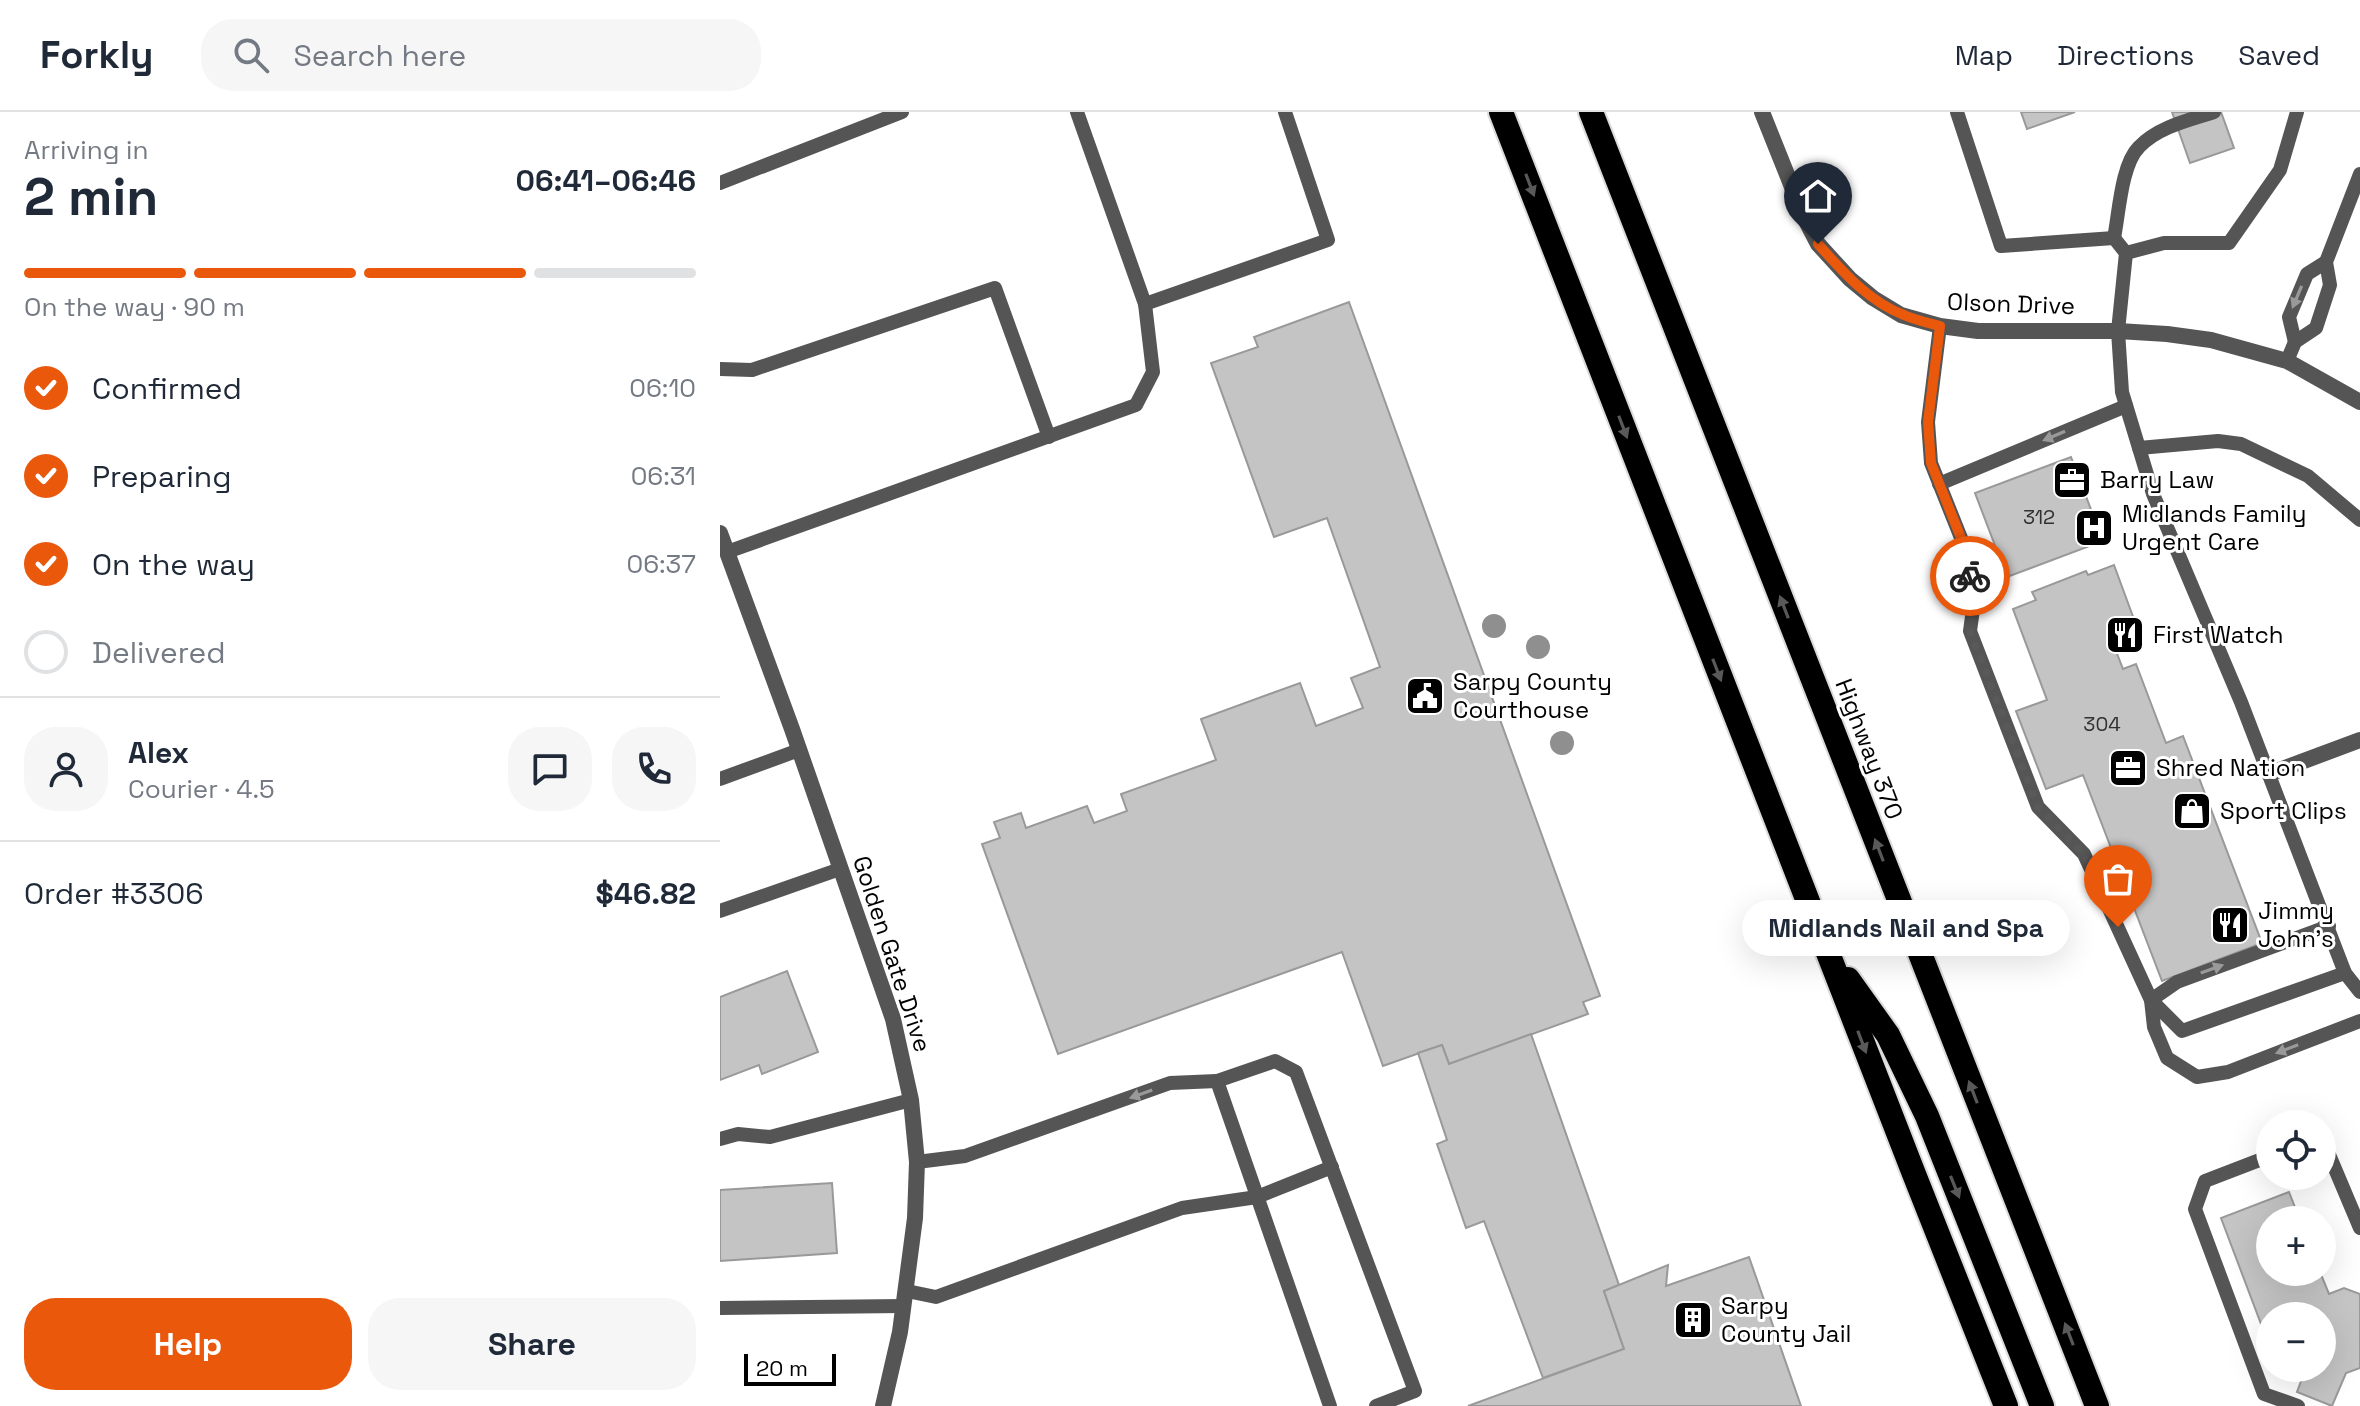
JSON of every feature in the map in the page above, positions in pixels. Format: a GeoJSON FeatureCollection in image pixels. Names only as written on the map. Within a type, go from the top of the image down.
{"type":"FeatureCollection","features":[{"type":"Feature","properties":{"kind":"highway"},"geometry":{"type":"LineString","coordinates":[[1501,112],[2006,1406]]}},
{"type":"Feature","properties":{"kind":"highway","name":"Highway 370"},"geometry":{"type":"LineString","coordinates":[[1591,112],[2097,1406]]}},
{"type":"Feature","properties":{"kind":"highway"},"geometry":{"type":"LineString","coordinates":[[1825,947],[1888,1035],[1927,1116],[2042,1406]]}},
{"type":"Feature","properties":{"kind":"street","name":"Olson Drive"},"geometry":{"type":"LineString","coordinates":[[1762,112],[1818,244],[1850,279],[1901,315],[1940,326],[1978,331],[2118,331],[2211,340],[2287,361],[2360,402]]}},
{"type":"Feature","properties":{"kind":"street","name":"Golden Gate Drive"},"geometry":{"type":"LineString","coordinates":[[720,533],[727,563],[799,750],[893,1019],[911,1100],[917,1162],[915,1218],[906,1298],[883,1406]]}},
{"type":"Feature","properties":{"kind":"street"},"geometry":{"type":"LineString","coordinates":[[2269,774],[2360,740]]}},
{"type":"Feature","properties":{"kind":"lane"},"geometry":{"type":"LineString","coordinates":[[720,183],[902,112]]}},
{"type":"Feature","properties":{"kind":"lane"},"geometry":{"type":"LineString","coordinates":[[727,563],[1136,405],[1153,372],[1145,304],[1077,112]]}},
{"type":"Feature","properties":{"kind":"lane"},"geometry":{"type":"LineString","coordinates":[[1145,304],[1328,240],[1285,112]]}},
{"type":"Feature","properties":{"kind":"lane"},"geometry":{"type":"LineString","coordinates":[[1957,112],[2001,246],[2114,238]]}},
{"type":"Feature","properties":{"kind":"lane"},"geometry":{"type":"LineString","coordinates":[[2214,112],[2168,127],[2138,147],[2125,174],[2114,238],[2126,253],[2118,331],[2119,371],[2126,406],[2153,494],[2269,774],[2345,973],[2360,992]]}},
{"type":"Feature","properties":{"kind":"lane"},"geometry":{"type":"LineString","coordinates":[[2126,253],[2164,243],[2229,243],[2280,170],[2297,112]]}},
{"type":"Feature","properties":{"kind":"lane"},"geometry":{"type":"LineString","coordinates":[[2287,361],[2295,342],[2316,328],[2330,285],[2326,262],[2360,174]]}},
{"type":"Feature","properties":{"kind":"lane"},"geometry":{"type":"LineString","coordinates":[[2295,342],[2289,317],[2307,274],[2326,262]]}},
{"type":"Feature","properties":{"kind":"lane"},"geometry":{"type":"LineString","coordinates":[[720,369],[752,370],[995,288],[1049,437]]}},
{"type":"Feature","properties":{"kind":"lane"},"geometry":{"type":"LineString","coordinates":[[1940,326],[1928,422],[1931,463],[1961,538],[1975,595],[1970,631],[2038,807],[2084,854],[2151,1000],[2154,1027],[2167,1058],[2197,1077],[2228,1072],[2360,1021]]}},
{"type":"Feature","properties":{"kind":"lane"},"geometry":{"type":"LineString","coordinates":[[1939,484],[2126,406]]}},
{"type":"Feature","properties":{"kind":"lane"},"geometry":{"type":"LineString","coordinates":[[2139,448],[2218,441],[2241,444],[2308,476],[2360,520]]}},
{"type":"Feature","properties":{"kind":"lane"},"geometry":{"type":"LineString","coordinates":[[720,779],[799,750]]}},
{"type":"Feature","properties":{"kind":"lane"},"geometry":{"type":"LineString","coordinates":[[720,911],[840,869]]}},
{"type":"Feature","properties":{"kind":"lane"},"geometry":{"type":"LineString","coordinates":[[2151,1000],[2177,982],[2329,926]]}},
{"type":"Feature","properties":{"kind":"lane"},"geometry":{"type":"LineString","coordinates":[[2151,1000],[2182,1031],[2345,973]]}},
{"type":"Feature","properties":{"kind":"lane"},"geometry":{"type":"LineString","coordinates":[[917,1162],[965,1156],[1170,1083],[1217,1081],[1275,1061],[1296,1072],[1415,1391],[1376,1406]]}},
{"type":"Feature","properties":{"kind":"lane"},"geometry":{"type":"LineString","coordinates":[[1217,1081],[1330,1406]]}},
{"type":"Feature","properties":{"kind":"lane"},"geometry":{"type":"LineString","coordinates":[[720,1139],[738,1134],[770,1137],[911,1100]]}},
{"type":"Feature","properties":{"kind":"lane"},"geometry":{"type":"LineString","coordinates":[[2256,1161],[2205,1181],[2195,1209],[2264,1394],[2298,1406]]}},
{"type":"Feature","properties":{"kind":"lane"},"geometry":{"type":"LineString","coordinates":[[720,1308],[936,1297],[1182,1208],[1257,1197],[1332,1167]]}},
{"type":"Feature","properties":{"kind":"lane"},"geometry":{"type":"LineString","coordinates":[[2336,1171],[2360,1228]]}},
{"type":"Feature","properties":{"kind":"building"},"geometry":{"type":"Polygon","coordinates":[[[2021,112],[2075,112],[2027,129],[2021,112]]]}},
{"type":"Feature","properties":{"kind":"building"},"geometry":{"type":"Polygon","coordinates":[[[2172,112],[2221,112],[2234,148],[2190,163],[2172,112]]]}},
{"type":"Feature","properties":{"kind":"building","name":"Sarpy County Courthouse"},"geometry":{"type":"Polygon","coordinates":[[[1349,302],[1600,996],[1583,1002],[1588,1014],[1449,1064],[1442,1045],[1383,1066],[1342,952],[1058,1054],[982,844],[1000,838],[994,822],[1021,813],[1026,828],[1087,806],[1094,823],[1127,811],[1121,794],[1216,760],[1201,719],[1300,683],[1316,726],[1363,708],[1351,678],[1380,667],[1327,518],[1274,537],[1211,363],[1258,347],[1254,337],[1349,302]]]}},
{"type":"Feature","properties":{"kind":"building"},"geometry":{"type":"Polygon","coordinates":[[[2071,457],[2103,541],[2007,577],[1975,493],[2071,457]]]}},
{"type":"Feature","properties":{"kind":"building"},"geometry":{"type":"Polygon","coordinates":[[[2114,565],[2142,641],[2116,651],[2123,669],[2136,664],[2166,743],[2183,736],[2262,943],[2162,981],[2083,775],[2046,789],[2016,711],[2047,700],[2013,609],[2036,600],[2032,592],[2086,571],[2088,575],[2114,565]]]}},
{"type":"Feature","properties":{"kind":"building"},"geometry":{"type":"Polygon","coordinates":[[[787,971],[818,1052],[762,1074],[759,1065],[720,1080],[720,997],[787,971]]]}},
{"type":"Feature","properties":{"kind":"building"},"geometry":{"type":"Polygon","coordinates":[[[1531,1034],[1619,1285],[1604,1291],[1624,1349],[1543,1378],[1484,1221],[1466,1228],[1437,1144],[1447,1140],[1418,1053],[1442,1045],[1449,1064],[1531,1034]]]}},
{"type":"Feature","properties":{"kind":"building"},"geometry":{"type":"Polygon","coordinates":[[[832,1183],[837,1253],[720,1261],[720,1190],[832,1183]]]}},
{"type":"Feature","properties":{"kind":"building"},"geometry":{"type":"Polygon","coordinates":[[[2289,1192],[2294,1206],[2256,1206],[2256,1286],[2326,1286],[2329,1294],[2344,1288],[2360,1294],[2360,1368],[2346,1373],[2332,1406],[2297,1392],[2301,1382],[2336,1382],[2336,1302],[2256,1302],[2256,1311],[2221,1218],[2289,1192]]]}},
{"type":"Feature","properties":{"kind":"building","name":"Sarpy County Jail"},"geometry":{"type":"Polygon","coordinates":[[[1749,1257],[1801,1406],[1468,1406],[1624,1349],[1604,1291],[1668,1265],[1666,1286],[1749,1257]]]}},
{"type":"Feature","properties":{"kind":"way so far"},"geometry":{"type":"LineString","coordinates":[[1970,576],[1975,595],[1970,631],[2038,807],[2084,854],[2118,927]]}},
{"type":"Feature","properties":{"kind":"place","name":"Barry Law"},"geometry":{"type":"Point","coordinates":[2072,480]}},
{"type":"Feature","properties":{"kind":"place","name":"Midlands Family Urgent Care"},"geometry":{"type":"Point","coordinates":[2094,528]}},
{"type":"Feature","properties":{"kind":"place","name":"First Watch"},"geometry":{"type":"Point","coordinates":[2125,635]}},
{"type":"Feature","properties":{"kind":"place","name":"Sarpy County Courthouse"},"geometry":{"type":"Point","coordinates":[1425,696]}},
{"type":"Feature","properties":{"kind":"place","name":"Shred Nation"},"geometry":{"type":"Point","coordinates":[2128,768]}},
{"type":"Feature","properties":{"kind":"place","name":"Sport Clips"},"geometry":{"type":"Point","coordinates":[2192,811]}},
{"type":"Feature","properties":{"kind":"place","name":"Jimmy John's"},"geometry":{"type":"Point","coordinates":[2230,925]}},
{"type":"Feature","properties":{"kind":"place","name":"Midlands Nail and Spa"},"geometry":{"type":"Point","coordinates":[2118,927]}},
{"type":"Feature","properties":{"kind":"place","name":"Sarpy County Jail"},"geometry":{"type":"Point","coordinates":[1693,1320]}},
{"type":"Feature","properties":{"kind":"route"},"geometry":{"type":"LineString","coordinates":[[1818,244],[1850,279],[1873,298],[1901,315],[1940,326],[1928,422],[1931,463],[1961,538],[1970,576]]}}]}
